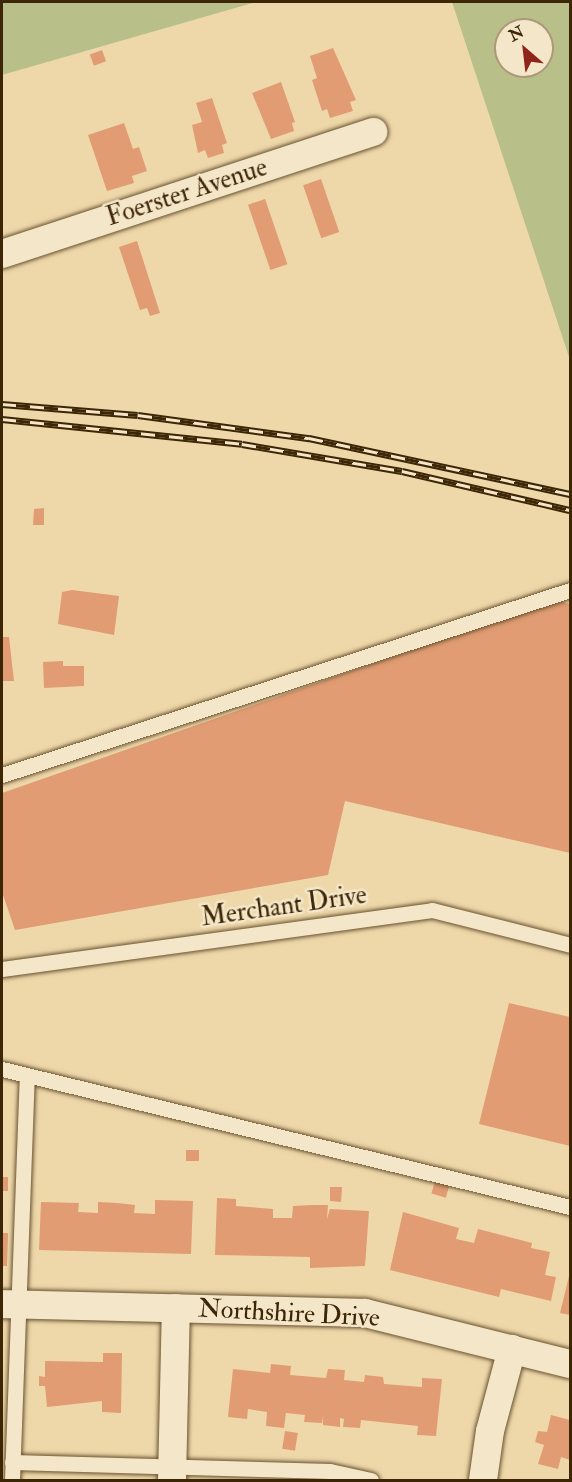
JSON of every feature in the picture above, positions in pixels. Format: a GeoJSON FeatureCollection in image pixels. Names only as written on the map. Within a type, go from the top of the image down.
{"type":"FeatureCollection","features":[{"type":"Feature","properties":{"kind":"street","name":"Foerster Avenue"},"geometry":{"type":"LineString","coordinates":[[2,254],[373,132]]}},
{"type":"Feature","properties":{"kind":"street","name":"Northshire Drive"},"geometry":{"type":"LineString","coordinates":[[11,1304],[365,1313],[570,1364]]}},
{"type":"Feature","properties":{"kind":"street"},"geometry":{"type":"LineString","coordinates":[[172,1474],[176,1308]]}},
{"type":"Feature","properties":{"kind":"street"},"geometry":{"type":"LineString","coordinates":[[483,1480],[490,1431],[512,1349]]}},
{"type":"Feature","properties":{"kind":"lane"},"geometry":{"type":"LineString","coordinates":[[2,775],[570,590]]}},
{"type":"Feature","properties":{"kind":"lane","name":"Merchant Drive"},"geometry":{"type":"LineString","coordinates":[[2,969],[432,910],[570,945]]}},
{"type":"Feature","properties":{"kind":"lane"},"geometry":{"type":"LineString","coordinates":[[2,1070],[570,1207]]}},
{"type":"Feature","properties":{"kind":"lane"},"geometry":{"type":"LineString","coordinates":[[12,1480],[11,1304],[27,1077]]}},
{"type":"Feature","properties":{"kind":"lane"},"geometry":{"type":"LineString","coordinates":[[12,1462],[172,1474],[330,1476],[371,1480]]}},
{"type":"Feature","properties":{"kind":"green space"},"geometry":{"type":"Polygon","coordinates":[[[2,2],[256,2],[2,75],[2,2]]]}},
{"type":"Feature","properties":{"kind":"green space"},"geometry":{"type":"Polygon","coordinates":[[[452,2],[570,2],[570,360],[452,2]]]}},
{"type":"Feature","properties":{"kind":"building"},"geometry":{"type":"Polygon","coordinates":[[[333,48],[356,100],[350,102],[353,111],[330,118],[327,109],[322,111],[312,80],[317,78],[310,56],[333,48]]]}},
{"type":"Feature","properties":{"kind":"building"},"geometry":{"type":"Polygon","coordinates":[[[102,50],[106,61],[94,66],[90,54],[102,50]]]}},
{"type":"Feature","properties":{"kind":"building"},"geometry":{"type":"Polygon","coordinates":[[[281,82],[295,122],[292,123],[294,131],[271,139],[252,93],[281,82]]]}},
{"type":"Feature","properties":{"kind":"building"},"geometry":{"type":"Polygon","coordinates":[[[212,98],[227,143],[222,145],[224,153],[208,158],[205,150],[198,153],[192,125],[202,122],[196,103],[212,98]]]}},
{"type":"Feature","properties":{"kind":"building"},"geometry":{"type":"Polygon","coordinates":[[[124,123],[133,149],[139,147],[147,171],[132,176],[134,183],[107,191],[88,135],[124,123]]]}},
{"type":"Feature","properties":{"kind":"building"},"geometry":{"type":"Polygon","coordinates":[[[321,179],[339,232],[321,238],[303,185],[321,179]]]}},
{"type":"Feature","properties":{"kind":"building"},"geometry":{"type":"Polygon","coordinates":[[[265,199],[287,264],[270,270],[248,205],[265,199]]]}},
{"type":"Feature","properties":{"kind":"building"},"geometry":{"type":"Polygon","coordinates":[[[137,241],[160,313],[150,316],[147,308],[140,310],[119,247],[137,241]]]}},
{"type":"Feature","properties":{"kind":"building"},"geometry":{"type":"Polygon","coordinates":[[[44,508],[44,525],[33,525],[34,509],[44,508]]]}},
{"type":"Feature","properties":{"kind":"building"},"geometry":{"type":"Polygon","coordinates":[[[72,590],[119,596],[114,635],[58,624],[62,592],[72,590]]]}},
{"type":"Feature","properties":{"kind":"building"},"geometry":{"type":"Polygon","coordinates":[[[555,600],[570,604],[570,853],[345,801],[328,875],[15,930],[2,892],[2,793],[555,600]]]}},
{"type":"Feature","properties":{"kind":"building"},"geometry":{"type":"Polygon","coordinates":[[[2,637],[9,637],[14,681],[2,681],[2,637]]]}},
{"type":"Feature","properties":{"kind":"building"},"geometry":{"type":"Polygon","coordinates":[[[63,661],[63,666],[84,666],[84,686],[44,688],[43,662],[63,661]]]}},
{"type":"Feature","properties":{"kind":"building"},"geometry":{"type":"Polygon","coordinates":[[[509,1003],[570,1017],[570,1146],[479,1124],[509,1003]]]}},
{"type":"Feature","properties":{"kind":"building"},"geometry":{"type":"Polygon","coordinates":[[[186,1150],[199,1150],[199,1161],[186,1161],[186,1150]]]}},
{"type":"Feature","properties":{"kind":"building"},"geometry":{"type":"Polygon","coordinates":[[[2,1177],[8,1177],[8,1191],[2,1191],[2,1177]]]}},
{"type":"Feature","properties":{"kind":"building"},"geometry":{"type":"Polygon","coordinates":[[[435,1181],[449,1185],[446,1198],[431,1193],[435,1181]]]}},
{"type":"Feature","properties":{"kind":"building"},"geometry":{"type":"Polygon","coordinates":[[[330,1187],[342,1187],[341,1202],[330,1201],[330,1187]]]}},
{"type":"Feature","properties":{"kind":"building"},"geometry":{"type":"Polygon","coordinates":[[[217,1198],[236,1199],[236,1206],[273,1209],[273,1218],[292,1218],[293,1206],[328,1205],[327,1219],[330,1209],[369,1211],[365,1266],[310,1268],[310,1257],[215,1255],[217,1198]]]}},
{"type":"Feature","properties":{"kind":"building"},"geometry":{"type":"Polygon","coordinates":[[[155,1200],[193,1201],[191,1254],[39,1250],[41,1202],[79,1203],[78,1212],[98,1213],[98,1202],[117,1203],[135,1205],[134,1213],[155,1214],[155,1200]]]}},
{"type":"Feature","properties":{"kind":"building"},"geometry":{"type":"Polygon","coordinates":[[[403,1212],[459,1228],[456,1239],[474,1243],[478,1229],[532,1243],[531,1248],[550,1252],[545,1275],[556,1277],[551,1301],[501,1289],[499,1297],[390,1270],[403,1212]]]}},
{"type":"Feature","properties":{"kind":"building"},"geometry":{"type":"Polygon","coordinates":[[[2,1233],[8,1233],[7,1266],[2,1266],[2,1233]]]}},
{"type":"Feature","properties":{"kind":"building"},"geometry":{"type":"Polygon","coordinates":[[[570,1272],[570,1315],[560,1313],[570,1272]]]}},
{"type":"Feature","properties":{"kind":"building"},"geometry":{"type":"Polygon","coordinates":[[[103,1353],[122,1353],[121,1413],[102,1412],[102,1401],[47,1407],[45,1386],[39,1386],[39,1376],[45,1377],[45,1361],[103,1362],[103,1353]]]}},
{"type":"Feature","properties":{"kind":"building"},"geometry":{"type":"Polygon","coordinates":[[[271,1364],[291,1366],[290,1375],[326,1378],[328,1369],[345,1370],[344,1380],[364,1382],[365,1375],[383,1377],[384,1384],[422,1387],[422,1378],[442,1379],[436,1436],[417,1435],[418,1426],[361,1420],[360,1428],[343,1427],[344,1419],[340,1418],[340,1427],[323,1425],[323,1416],[322,1423],[304,1422],[305,1415],[286,1413],[284,1428],[266,1426],[267,1412],[248,1409],[247,1419],[228,1417],[233,1369],[270,1373],[271,1364]]]}},
{"type":"Feature","properties":{"kind":"building"},"geometry":{"type":"Polygon","coordinates":[[[551,1415],[570,1420],[570,1460],[561,1457],[558,1469],[538,1464],[544,1445],[535,1442],[538,1431],[547,1432],[551,1415]]]}},
{"type":"Feature","properties":{"kind":"building"},"geometry":{"type":"Polygon","coordinates":[[[285,1431],[298,1433],[295,1451],[282,1449],[285,1431]]]}},
{"type":"Feature","properties":{"kind":"railway"},"geometry":{"type":"LineString","coordinates":[[2,404],[138,415],[309,438],[570,494]]}},
{"type":"Feature","properties":{"kind":"railway"},"geometry":{"type":"LineString","coordinates":[[2,419],[242,444],[402,471],[570,510]]}}]}
